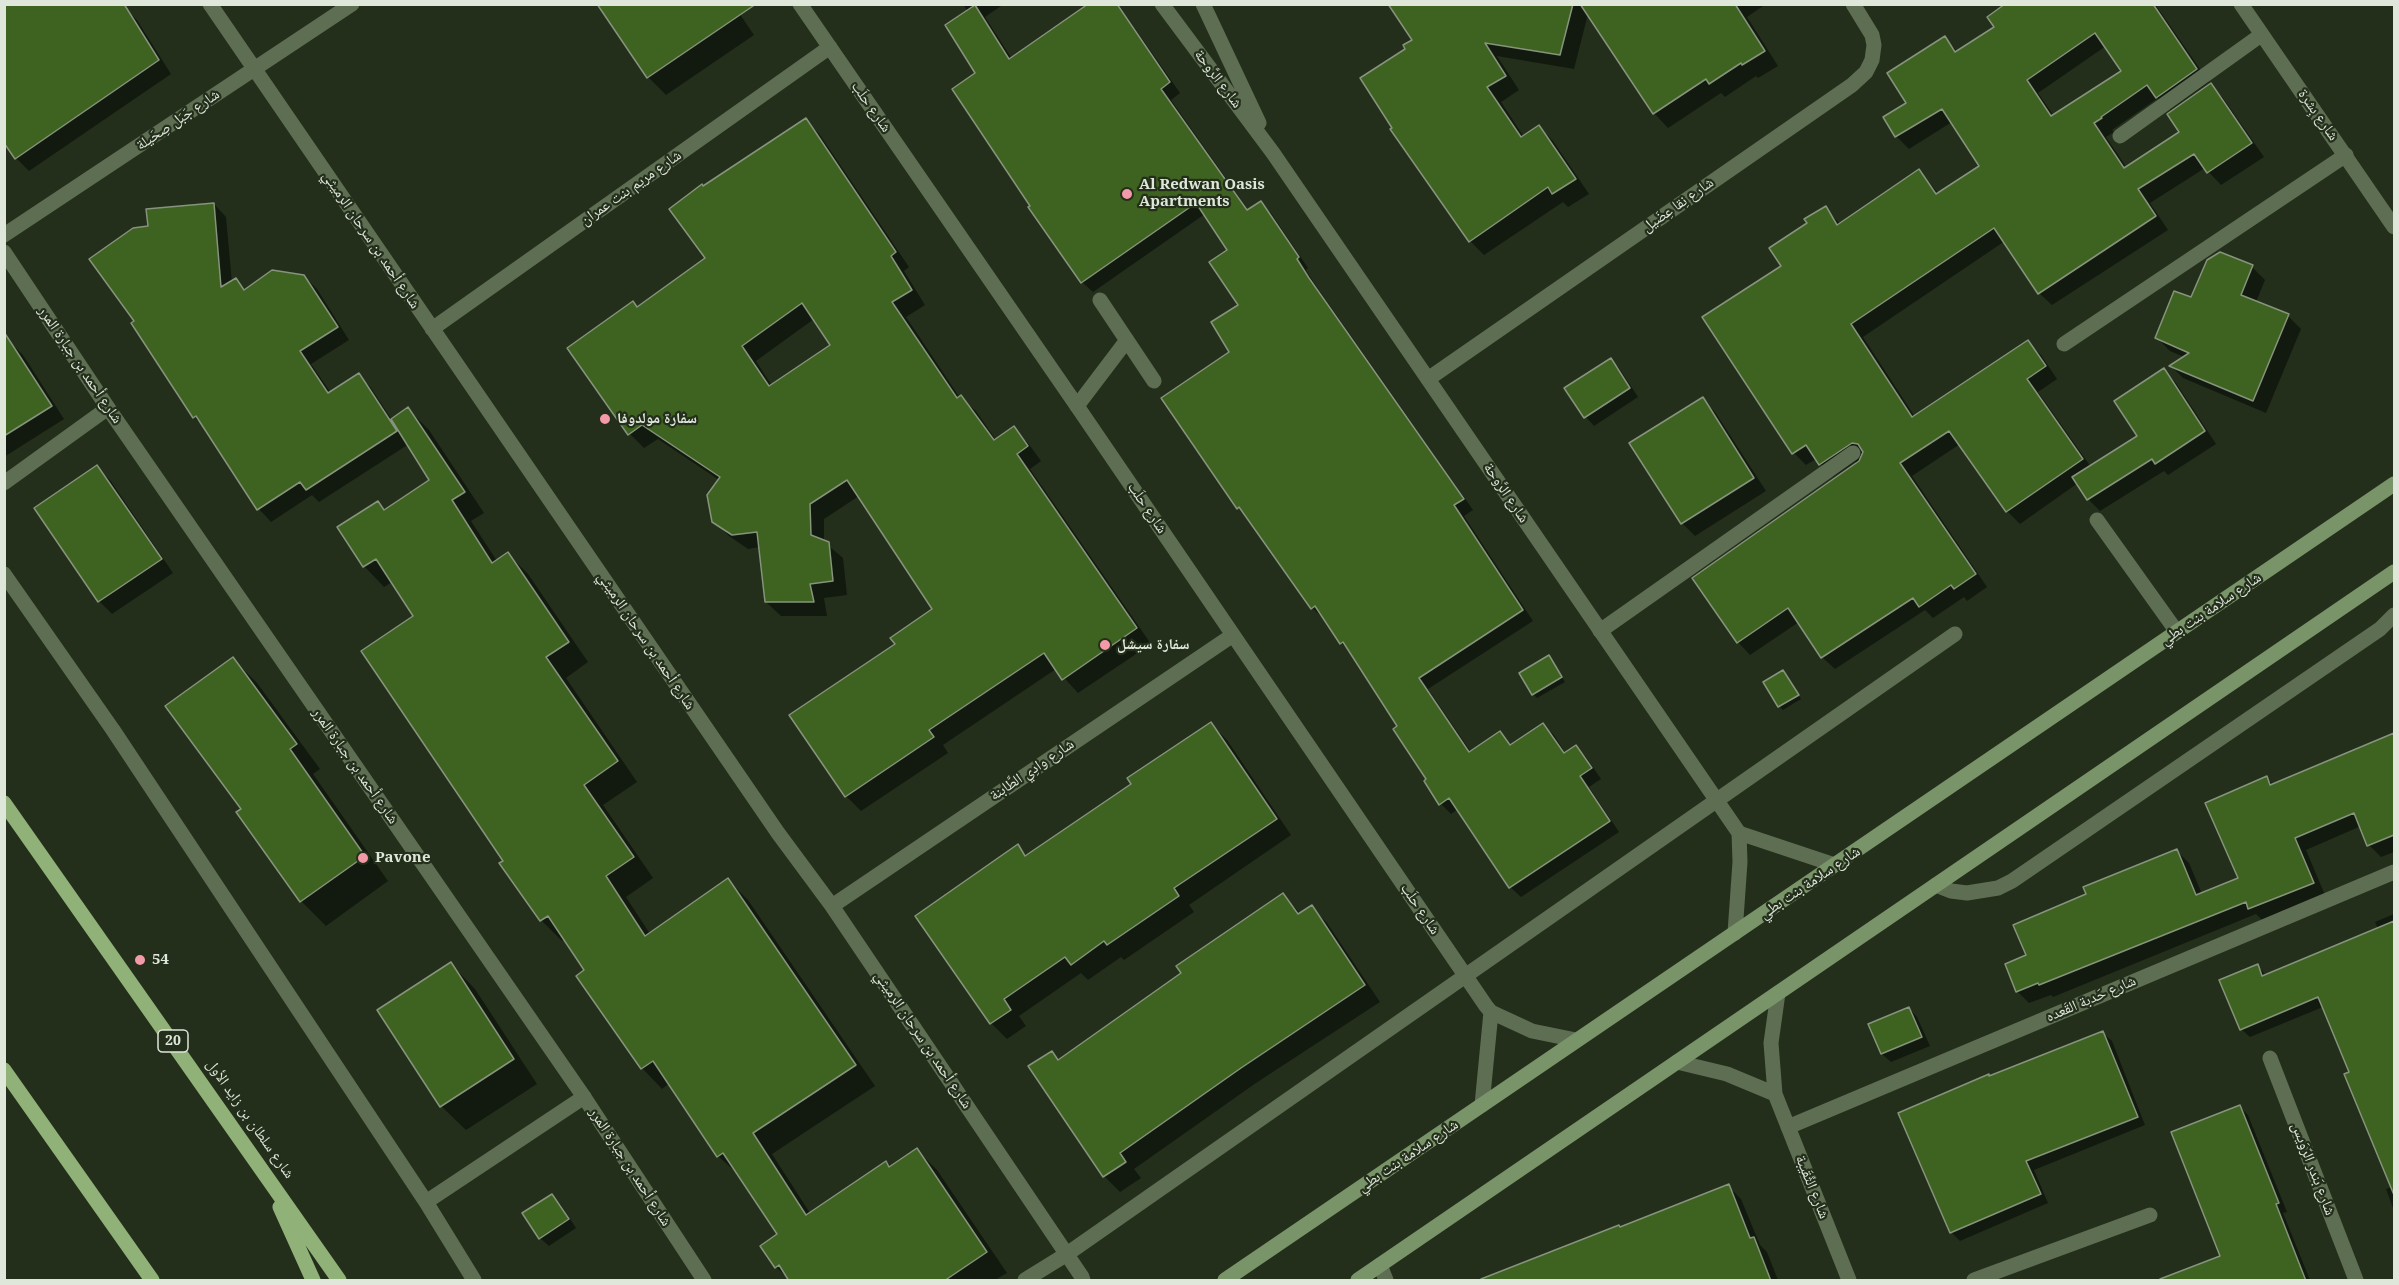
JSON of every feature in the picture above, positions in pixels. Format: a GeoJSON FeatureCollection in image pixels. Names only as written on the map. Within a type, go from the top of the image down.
{"type":"FeatureCollection","features":[{"type":"Feature","properties":{"kind":"main road","name":"شارع سلامة بنت بطي"},"geometry":{"type":"LineString","coordinates":[[1225,1281],[2394,484]]}},
{"type":"Feature","properties":{"kind":"main road"},"geometry":{"type":"LineString","coordinates":[[1358,1281],[2394,572]]}},
{"type":"Feature","properties":{"kind":"main road","name":"شارع سلطان بن زايد الأول"},"geometry":{"type":"LineString","coordinates":[[4,803],[259,1163],[339,1281]]}},
{"type":"Feature","properties":{"kind":"main road"},"geometry":{"type":"LineString","coordinates":[[4,1070],[152,1281]]}},
{"type":"Feature","properties":{"kind":"main road"},"geometry":{"type":"LineString","coordinates":[[259,1163],[313,1281]]}},
{"type":"Feature","properties":{"kind":"street","name":"شارع أحمد بن سرحان الرميثي"},"geometry":{"type":"LineString","coordinates":[[210,4],[778,833],[832,906],[1085,1279]]}},
{"type":"Feature","properties":{"kind":"street","name":"شارع جَبَل صِحَيلة"},"geometry":{"type":"LineString","coordinates":[[4,235],[352,4]]}},
{"type":"Feature","properties":{"kind":"street","name":"شارع حلَب"},"geometry":{"type":"LineString","coordinates":[[800,4],[1491,1012]]}},
{"type":"Feature","properties":{"kind":"street","name":"شارع الرَّوحة"},"geometry":{"type":"LineString","coordinates":[[1162,4],[1273,153],[1738,833]]}},
{"type":"Feature","properties":{"kind":"street","name":"شارع الرَّوحة"},"geometry":{"type":"LineString","coordinates":[[1203,4],[1273,153]]}},
{"type":"Feature","properties":{"kind":"street","name":"شارع نِقا عِضَيل"},"geometry":{"type":"LineString","coordinates":[[1428,379],[1852,85],[1866,72],[1872,60],[1874,45],[1872,35],[1853,4]]}},
{"type":"Feature","properties":{"kind":"street","name":"شارع بِشرة"},"geometry":{"type":"LineString","coordinates":[[2241,4],[2394,227]]}},
{"type":"Feature","properties":{"kind":"street"},"geometry":{"type":"LineString","coordinates":[[2120,136],[2261,35]]}},
{"type":"Feature","properties":{"kind":"street","name":"شارع مريم بنت عمران"},"geometry":{"type":"LineString","coordinates":[[432,329],[830,47]]}},
{"type":"Feature","properties":{"kind":"street"},"geometry":{"type":"LineString","coordinates":[[2064,344],[2346,155]]}},
{"type":"Feature","properties":{"kind":"street","name":"شارع أحمد بن جبارة المرر"},"geometry":{"type":"LineString","coordinates":[[4,252],[108,408],[584,1097],[704,1281]]}},
{"type":"Feature","properties":{"kind":"street"},"geometry":{"type":"LineString","coordinates":[[1100,300],[1154,381]]}},
{"type":"Feature","properties":{"kind":"street"},"geometry":{"type":"LineString","coordinates":[[1077,406],[1126,340]]}},
{"type":"Feature","properties":{"kind":"street"},"geometry":{"type":"LineString","coordinates":[[4,483],[108,408]]}},
{"type":"Feature","properties":{"kind":"street"},"geometry":{"type":"LineString","coordinates":[[1600,631],[1853,453]]}},
{"type":"Feature","properties":{"kind":"street"},"geometry":{"type":"LineString","coordinates":[[2097,520],[2177,632]]}},
{"type":"Feature","properties":{"kind":"street"},"geometry":{"type":"LineString","coordinates":[[4,574],[113,730],[426,1202],[474,1281]]}},
{"type":"Feature","properties":{"kind":"street"},"geometry":{"type":"LineString","coordinates":[[1936,885],[1951,891],[1967,893],[1998,888],[2012,881],[2380,629],[2394,615]]}},
{"type":"Feature","properties":{"kind":"street"},"geometry":{"type":"LineString","coordinates":[[1025,1281],[1067,1254],[1955,634]]}},
{"type":"Feature","properties":{"kind":"street","name":"شارع وادِي الطَّابنة"},"geometry":{"type":"LineString","coordinates":[[832,906],[1233,635]]}},
{"type":"Feature","properties":{"kind":"street"},"geometry":{"type":"LineString","coordinates":[[1735,933],[1740,862],[1738,833],[1835,866]]}},
{"type":"Feature","properties":{"kind":"street","name":"شارع حَدبة القَعده"},"geometry":{"type":"LineString","coordinates":[[1788,1126],[2394,872]]}},
{"type":"Feature","properties":{"kind":"street","name":"شارع الثِّقَيبة"},"geometry":{"type":"LineString","coordinates":[[1778,993],[1771,1043],[1775,1094],[1849,1281]]}},
{"type":"Feature","properties":{"kind":"street"},"geometry":{"type":"LineString","coordinates":[[1482,1105],[1491,1012],[1532,1031],[1576,1040]]}},
{"type":"Feature","properties":{"kind":"street","name":"شارع بَندر الرّوَيس"},"geometry":{"type":"LineString","coordinates":[[2270,1058],[2356,1281]]}},
{"type":"Feature","properties":{"kind":"street"},"geometry":{"type":"LineString","coordinates":[[1677,1062],[1727,1074],[1775,1094]]}},
{"type":"Feature","properties":{"kind":"street"},"geometry":{"type":"LineString","coordinates":[[426,1202],[584,1097]]}},
{"type":"Feature","properties":{"kind":"street"},"geometry":{"type":"LineString","coordinates":[[1974,1281],[2150,1215]]}},
{"type":"Feature","properties":{"kind":"street"},"geometry":{"type":"LineString","coordinates":[[1380,1265],[1386,1281]]}},
{"type":"Feature","properties":{"kind":"building"},"geometry":{"type":"Polygon","coordinates":[[[4,4],[124,4],[159,60],[15,159],[4,143],[4,4]]]}},
{"type":"Feature","properties":{"kind":"building"},"geometry":{"type":"Polygon","coordinates":[[[597,4],[756,4],[647,78],[597,4]]]}},
{"type":"Feature","properties":{"kind":"building"},"geometry":{"type":"Polygon","coordinates":[[[1088,4],[1117,4],[1170,82],[1161,89],[1247,210],[1261,201],[1299,257],[1297,259],[1309,278],[1464,499],[1454,505],[1523,610],[1419,678],[1469,752],[1500,731],[1510,745],[1543,723],[1564,753],[1576,745],[1592,768],[1580,776],[1610,821],[1509,888],[1449,798],[1439,805],[1424,781],[1426,779],[1393,729],[1397,726],[1343,642],[1340,644],[1315,606],[1311,609],[1239,507],[1237,509],[1161,398],[1229,352],[1211,322],[1238,305],[1209,262],[1227,250],[1196,203],[1081,283],[1028,207],[1030,206],[952,89],[975,73],[945,25],[975,5],[1009,59],[1088,4]]]}},
{"type":"Feature","properties":{"kind":"building"},"geometry":{"type":"Polygon","coordinates":[[[1388,4],[1573,4],[1560,55],[1485,43],[1506,76],[1487,87],[1521,137],[1539,125],[1576,179],[1552,194],[1548,187],[1469,242],[1390,129],[1392,128],[1360,78],[1405,49],[1403,45],[1412,40],[1388,4]]]}},
{"type":"Feature","properties":{"kind":"building"},"geometry":{"type":"Polygon","coordinates":[[[1580,4],[1735,4],[1765,51],[1742,65],[1741,63],[1709,84],[1706,79],[1653,114],[1580,4]]]}},
{"type":"Feature","properties":{"kind":"building"},"geometry":{"type":"Polygon","coordinates":[[[2005,4],[2153,4],[2197,69],[2156,98],[2147,85],[2094,123],[2124,168],[2179,132],[2167,114],[2211,83],[2252,143],[2207,173],[2194,154],[2138,189],[2156,216],[2038,294],[1994,228],[1851,324],[1912,417],[2028,340],[2046,366],[2027,379],[2083,459],[2006,512],[1949,431],[1900,463],[1976,574],[1954,589],[1951,585],[1919,607],[1913,598],[1821,658],[1788,608],[1737,643],[1692,578],[1859,461],[1863,452],[1858,444],[1852,443],[1819,465],[1806,445],[1792,454],[1702,317],[1781,266],[1769,248],[1807,223],[1804,219],[1826,206],[1837,225],[1919,169],[1936,194],[1979,166],[1942,109],[1895,137],[1883,117],[1906,103],[1887,73],[1945,36],[1955,52],[1994,27],[1987,17],[2005,4]],[[2095,33],[2027,80],[2051,116],[2121,71],[2095,33]]]}},
{"type":"Feature","properties":{"kind":"building"},"geometry":{"type":"Polygon","coordinates":[[[806,118],[896,252],[891,256],[912,290],[892,302],[957,398],[961,395],[994,440],[1014,426],[1028,446],[1017,454],[1137,628],[1062,680],[1044,653],[929,730],[934,737],[845,797],[789,715],[895,644],[890,638],[932,609],[847,480],[810,504],[811,535],[829,542],[833,581],[810,584],[814,602],[765,602],[757,532],[732,535],[712,522],[707,495],[720,477],[642,425],[628,435],[567,348],[633,301],[637,307],[705,258],[669,209],[702,184],[703,186],[806,118]],[[802,303],[742,346],[769,386],[830,345],[802,303]]]}},
{"type":"Feature","properties":{"kind":"building"},"geometry":{"type":"Polygon","coordinates":[[[214,203],[221,287],[236,278],[244,290],[272,270],[304,275],[338,327],[300,351],[328,393],[359,373],[397,431],[306,490],[300,482],[257,510],[196,416],[193,418],[131,323],[134,321],[89,259],[133,228],[148,226],[146,209],[214,203]]]}},
{"type":"Feature","properties":{"kind":"building"},"geometry":{"type":"Polygon","coordinates":[[[2220,252],[2253,265],[2241,295],[2289,314],[2253,401],[2169,366],[2189,353],[2155,338],[2174,291],[2191,297],[2207,260],[2220,252]]]}},
{"type":"Feature","properties":{"kind":"building"},"geometry":{"type":"Polygon","coordinates":[[[4,332],[52,406],[4,436],[4,332]]]}},
{"type":"Feature","properties":{"kind":"building"},"geometry":{"type":"Polygon","coordinates":[[[1611,358],[1630,388],[1584,418],[1564,388],[1611,358]]]}},
{"type":"Feature","properties":{"kind":"building"},"geometry":{"type":"Polygon","coordinates":[[[2164,368],[2205,431],[2155,464],[2152,459],[2087,500],[2072,477],[2137,436],[2114,401],[2164,368]]]}},
{"type":"Feature","properties":{"kind":"building"},"geometry":{"type":"Polygon","coordinates":[[[1703,397],[1754,478],[1681,524],[1629,443],[1703,397]]]}},
{"type":"Feature","properties":{"kind":"building"},"geometry":{"type":"Polygon","coordinates":[[[408,407],[465,492],[452,500],[492,563],[508,552],[569,642],[546,657],[618,761],[584,785],[634,857],[606,876],[645,936],[728,878],[856,1065],[753,1133],[806,1215],[886,1161],[889,1167],[917,1148],[987,1252],[944,1281],[789,1281],[779,1265],[775,1268],[760,1246],[777,1234],[723,1153],[717,1157],[653,1061],[641,1069],[576,976],[584,970],[548,916],[540,921],[499,863],[503,861],[361,651],[413,616],[376,559],[363,567],[337,527],[378,501],[384,510],[429,480],[391,419],[408,407]]]}},
{"type":"Feature","properties":{"kind":"building"},"geometry":{"type":"Polygon","coordinates":[[[97,465],[162,559],[98,602],[34,508],[97,465]]]}},
{"type":"Feature","properties":{"kind":"building"},"geometry":{"type":"Polygon","coordinates":[[[1549,655],[1562,677],[1532,695],[1519,673],[1549,655]]]}},
{"type":"Feature","properties":{"kind":"building"},"geometry":{"type":"Polygon","coordinates":[[[233,657],[297,744],[290,749],[365,856],[300,902],[236,812],[241,809],[165,706],[233,657]]]}},
{"type":"Feature","properties":{"kind":"building"},"geometry":{"type":"Polygon","coordinates":[[[1783,670],[1799,695],[1778,707],[1763,682],[1783,670]]]}},
{"type":"Feature","properties":{"kind":"building"},"geometry":{"type":"Polygon","coordinates":[[[1211,722],[1277,819],[1174,888],[1179,896],[1107,945],[1104,941],[1071,965],[1065,957],[1004,999],[1011,1010],[990,1024],[915,916],[1018,844],[1025,856],[1131,784],[1127,778],[1211,722]]]}},
{"type":"Feature","properties":{"kind":"building"},"geometry":{"type":"Polygon","coordinates":[[[2394,733],[2394,835],[2367,846],[2354,813],[2295,838],[2314,883],[2248,909],[2246,902],[2039,985],[2038,983],[2016,992],[2005,964],[2026,955],[2013,925],[2086,894],[2083,887],[2177,849],[2196,895],[2238,878],[2205,803],[2267,776],[2270,785],[2394,733]]]}},
{"type":"Feature","properties":{"kind":"building"},"geometry":{"type":"Polygon","coordinates":[[[1283,893],[1298,914],[1312,905],[1365,985],[1120,1153],[1126,1162],[1103,1177],[1028,1066],[1052,1051],[1058,1060],[1181,973],[1176,966],[1283,893]]]}},
{"type":"Feature","properties":{"kind":"building"},"geometry":{"type":"Polygon","coordinates":[[[2394,921],[2394,1195],[2344,1074],[2349,1072],[2318,997],[2240,1030],[2219,980],[2258,964],[2262,976],[2394,921]]]}},
{"type":"Feature","properties":{"kind":"building"},"geometry":{"type":"Polygon","coordinates":[[[451,962],[514,1059],[440,1107],[377,1010],[451,962]]]}},
{"type":"Feature","properties":{"kind":"building"},"geometry":{"type":"Polygon","coordinates":[[[1909,1007],[1922,1037],[1881,1054],[1868,1024],[1909,1007]]]}},
{"type":"Feature","properties":{"kind":"building"},"geometry":{"type":"Polygon","coordinates":[[[2103,1031],[2138,1117],[2026,1161],[2041,1194],[1950,1233],[1898,1113],[1989,1074],[1989,1076],[2103,1031]]]}},
{"type":"Feature","properties":{"kind":"building"},"geometry":{"type":"Polygon","coordinates":[[[2240,1105],[2279,1203],[2276,1204],[2306,1281],[2160,1281],[2160,1279],[2220,1256],[2171,1132],[2240,1105]]]}},
{"type":"Feature","properties":{"kind":"building"},"geometry":{"type":"Polygon","coordinates":[[[1729,1184],[1750,1238],[1754,1237],[1771,1281],[1481,1281],[1481,1279],[1619,1225],[1620,1227],[1729,1184]]]}},
{"type":"Feature","properties":{"kind":"building"},"geometry":{"type":"Polygon","coordinates":[[[552,1194],[569,1219],[539,1239],[522,1213],[552,1194]]]}},
{"type":"Feature","properties":{"kind":"place","name":"Al Redwan Oasis Apartments"},"geometry":{"type":"Point","coordinates":[1127,194]}},
{"type":"Feature","properties":{"kind":"place","name":"سفارة مولدوفا"},"geometry":{"type":"Point","coordinates":[605,419]}},
{"type":"Feature","properties":{"kind":"place","name":"سفارة سيشل"},"geometry":{"type":"Point","coordinates":[1105,645]}},
{"type":"Feature","properties":{"kind":"place","name":"Pavone"},"geometry":{"type":"Point","coordinates":[363,858]}},
{"type":"Feature","properties":{"kind":"place","name":"54"},"geometry":{"type":"Point","coordinates":[140,960]}}]}
